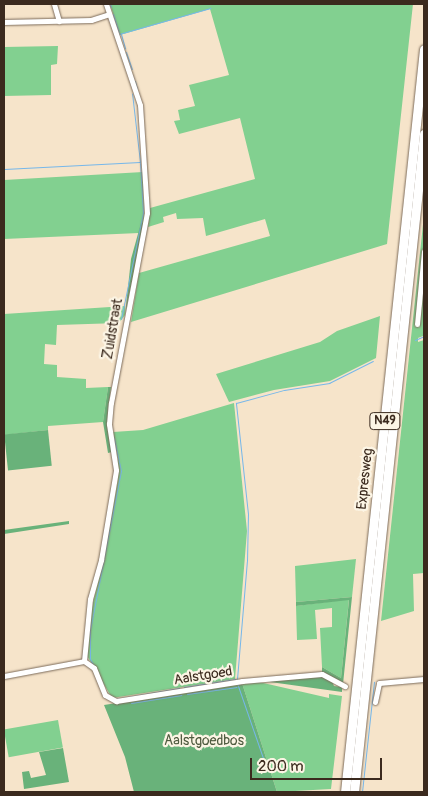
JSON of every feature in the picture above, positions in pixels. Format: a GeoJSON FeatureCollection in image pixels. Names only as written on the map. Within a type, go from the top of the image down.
{"type":"FeatureCollection","features":[{"type":"Feature","properties":{"kind":"highway","name":"Expresweg"},"geometry":{"type":"LineString","coordinates":[[345,792],[424,49]]}},
{"type":"Feature","properties":{"kind":"highway","name":"Expresweg"},"geometry":{"type":"LineString","coordinates":[[354,792],[424,134]]}},
{"type":"Feature","properties":{"kind":"street"},"geometry":{"type":"LineString","coordinates":[[54,4],[59,21]]}},
{"type":"Feature","properties":{"kind":"street","name":"Zuidstraat"},"geometry":{"type":"LineString","coordinates":[[84,661],[89,607],[101,560],[115,477],[109,424],[147,214],[140,105],[106,4]]}},
{"type":"Feature","properties":{"kind":"street"},"geometry":{"type":"LineString","coordinates":[[4,22],[91,20],[109,14]]}},
{"type":"Feature","properties":{"kind":"street"},"geometry":{"type":"LineString","coordinates":[[417,324],[424,251]]}},
{"type":"Feature","properties":{"kind":"street"},"geometry":{"type":"LineString","coordinates":[[4,676],[84,661]]}},
{"type":"Feature","properties":{"kind":"street","name":"Aalstgoed"},"geometry":{"type":"LineString","coordinates":[[84,661],[94,668],[105,695],[113,700],[239,682],[322,674],[344,686]]}},
{"type":"Feature","properties":{"kind":"street"},"geometry":{"type":"LineString","coordinates":[[375,702],[377,685],[424,679]]}},
{"type":"Feature","properties":{"kind":"green space"},"geometry":{"type":"Polygon","coordinates":[[[110,4],[413,4],[387,244],[131,322],[139,273],[270,236],[265,219],[206,236],[203,218],[177,219],[176,213],[163,217],[164,222],[148,227],[150,208],[255,179],[240,118],[179,134],[174,121],[180,120],[178,110],[195,106],[189,85],[229,75],[210,9],[120,35],[110,4]]]}},
{"type":"Feature","properties":{"kind":"green space"},"geometry":{"type":"Polygon","coordinates":[[[58,46],[57,64],[51,65],[51,95],[4,96],[4,47],[58,46]]]}},
{"type":"Feature","properties":{"kind":"green space"},"geometry":{"type":"Polygon","coordinates":[[[143,172],[144,224],[139,233],[4,239],[4,180],[143,172]]]}},
{"type":"Feature","properties":{"kind":"green space"},"geometry":{"type":"Polygon","coordinates":[[[424,215],[424,322],[423,336],[418,338],[418,342],[424,340],[424,573],[413,574],[414,611],[381,621],[424,215]]]}},
{"type":"Feature","properties":{"kind":"green space"},"geometry":{"type":"Polygon","coordinates":[[[141,223],[144,224],[125,315],[131,259],[141,223]]]}},
{"type":"Feature","properties":{"kind":"green space"},"geometry":{"type":"Polygon","coordinates":[[[125,306],[125,315],[119,323],[57,325],[56,345],[45,344],[44,364],[57,365],[57,377],[86,379],[86,388],[108,387],[103,422],[48,426],[48,430],[4,435],[4,314],[125,306]]]}},
{"type":"Feature","properties":{"kind":"green space"},"geometry":{"type":"Polygon","coordinates":[[[380,316],[376,358],[330,381],[274,390],[229,402],[216,374],[320,342],[337,331],[380,316]]]}},
{"type":"Feature","properties":{"kind":"green space"},"geometry":{"type":"Polygon","coordinates":[[[108,387],[111,387],[109,404],[112,452],[108,453],[103,422],[108,387]]]}},
{"type":"Feature","properties":{"kind":"green space"},"geometry":{"type":"Polygon","coordinates":[[[234,403],[247,531],[235,679],[112,698],[86,654],[91,611],[104,558],[118,480],[118,459],[113,432],[143,430],[234,403]]]}},
{"type":"Feature","properties":{"kind":"green space"},"geometry":{"type":"Polygon","coordinates":[[[48,430],[52,466],[8,470],[4,435],[48,430]]]}},
{"type":"Feature","properties":{"kind":"green space"},"geometry":{"type":"Polygon","coordinates":[[[69,521],[69,524],[4,534],[4,530],[69,521]]]}},
{"type":"Feature","properties":{"kind":"green space"},"geometry":{"type":"Polygon","coordinates":[[[356,559],[352,597],[296,602],[295,566],[356,559]]]}},
{"type":"Feature","properties":{"kind":"green space"},"geometry":{"type":"Polygon","coordinates":[[[352,597],[343,684],[322,672],[322,667],[341,678],[349,600],[296,606],[296,602],[352,597]]]}},
{"type":"Feature","properties":{"kind":"green space"},"geometry":{"type":"Polygon","coordinates":[[[349,599],[341,678],[322,667],[320,628],[332,627],[332,608],[315,610],[317,639],[297,640],[296,606],[349,599]]]}},
{"type":"Feature","properties":{"kind":"green space"},"geometry":{"type":"Polygon","coordinates":[[[321,676],[332,681],[334,686],[342,687],[342,692],[270,682],[271,680],[321,676]]]}},
{"type":"Feature","properties":{"kind":"green space"},"geometry":{"type":"Polygon","coordinates":[[[259,682],[329,698],[329,694],[342,696],[331,789],[277,792],[242,683],[259,682]]]}},
{"type":"Feature","properties":{"kind":"green space","name":"Aalstgoedbos"},"geometry":{"type":"Polygon","coordinates":[[[242,683],[277,792],[134,792],[125,757],[104,705],[242,683]]]}},
{"type":"Feature","properties":{"kind":"green space"},"geometry":{"type":"Polygon","coordinates":[[[58,720],[63,748],[9,757],[4,730],[58,720]]]}},
{"type":"Feature","properties":{"kind":"green space"},"geometry":{"type":"Polygon","coordinates":[[[63,748],[69,782],[24,789],[22,772],[29,771],[31,778],[46,775],[39,752],[63,748]]]}},
{"type":"Feature","properties":{"kind":"waterway"},"geometry":{"type":"LineString","coordinates":[[119,34],[210,8]]}},
{"type":"Feature","properties":{"kind":"waterway"},"geometry":{"type":"LineString","coordinates":[[113,14],[119,32]]}},
{"type":"Feature","properties":{"kind":"waterway"},"geometry":{"type":"LineString","coordinates":[[121,34],[125,48]]}},
{"type":"Feature","properties":{"kind":"waterway"},"geometry":{"type":"LineString","coordinates":[[126,52],[132,69]]}},
{"type":"Feature","properties":{"kind":"waterway"},"geometry":{"type":"LineString","coordinates":[[135,81],[137,89]]}},
{"type":"Feature","properties":{"kind":"waterway"},"geometry":{"type":"LineString","coordinates":[[4,169],[140,162],[132,93]]}},
{"type":"Feature","properties":{"kind":"waterway"},"geometry":{"type":"LineString","coordinates":[[121,319],[143,213],[140,163]]}},
{"type":"Feature","properties":{"kind":"waterway"},"geometry":{"type":"LineString","coordinates":[[423,337],[424,320]]}},
{"type":"Feature","properties":{"kind":"waterway"},"geometry":{"type":"LineString","coordinates":[[415,340],[424,336]]}},
{"type":"Feature","properties":{"kind":"waterway"},"geometry":{"type":"LineString","coordinates":[[237,679],[247,561],[248,514],[236,403],[284,390],[329,383],[373,361]]}},
{"type":"Feature","properties":{"kind":"waterway"},"geometry":{"type":"LineString","coordinates":[[103,684],[90,658],[90,630],[121,471],[114,438]]}},
{"type":"Feature","properties":{"kind":"waterway"},"geometry":{"type":"LineString","coordinates":[[184,687],[235,679]]}},
{"type":"Feature","properties":{"kind":"waterway"},"geometry":{"type":"LineString","coordinates":[[362,792],[374,682]]}},
{"type":"Feature","properties":{"kind":"waterway"},"geometry":{"type":"LineString","coordinates":[[237,683],[263,758]]}},
{"type":"Feature","properties":{"kind":"waterway"},"geometry":{"type":"LineString","coordinates":[[187,694],[237,687]]}},
{"type":"Feature","properties":{"kind":"waterway"},"geometry":{"type":"LineString","coordinates":[[116,699],[179,688]]}},
{"type":"Feature","properties":{"kind":"waterway"},"geometry":{"type":"LineString","coordinates":[[131,703],[181,695]]}}]}
